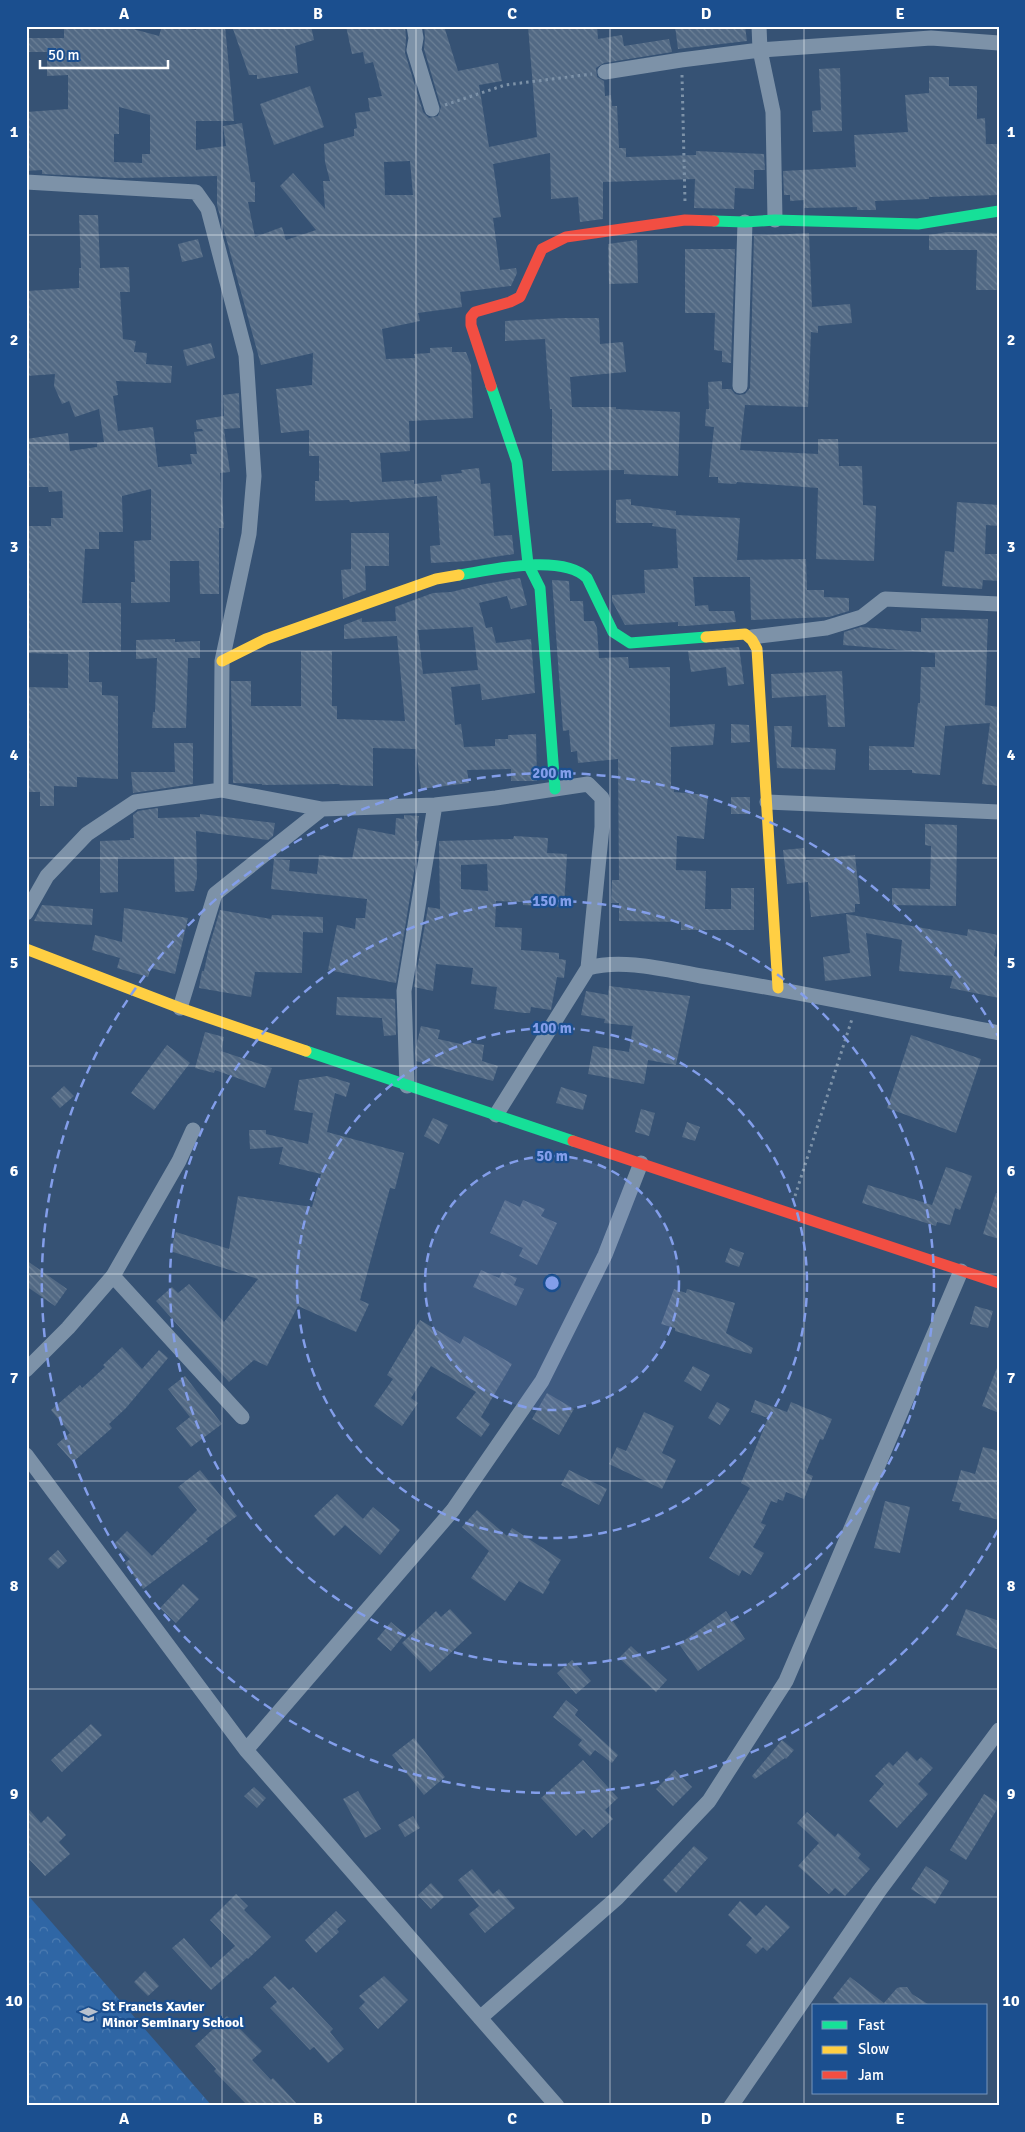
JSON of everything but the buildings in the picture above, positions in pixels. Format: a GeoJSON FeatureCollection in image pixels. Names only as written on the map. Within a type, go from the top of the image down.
{"type":"FeatureCollection","features":[{"type":"Feature","properties":{"kind":"street"},"geometry":{"type":"LineString","coordinates":[[414,26],[416,38],[414,50],[432,109]]}},
{"type":"Feature","properties":{"kind":"street"},"geometry":{"type":"LineString","coordinates":[[758,26],[760,50],[772,112],[775,220]]}},
{"type":"Feature","properties":{"kind":"street"},"geometry":{"type":"LineString","coordinates":[[605,72],[760,50],[931,38],[999,43]]}},
{"type":"Feature","properties":{"kind":"street"},"geometry":{"type":"LineString","coordinates":[[26,182],[196,192],[208,209],[246,355],[254,476],[249,534],[222,661],[221,790]]}},
{"type":"Feature","properties":{"kind":"street"},"geometry":{"type":"LineString","coordinates":[[555,789],[540,588],[528,564],[517,462],[475,338],[471,317],[475,312],[510,302],[520,297],[542,249],[566,237],[685,220],[745,222],[775,220],[918,224],[999,210]]}},
{"type":"Feature","properties":{"kind":"street"},"geometry":{"type":"LineString","coordinates":[[740,386],[745,222]]}},
{"type":"Feature","properties":{"kind":"street"},"geometry":{"type":"LineString","coordinates":[[222,661],[266,639],[436,579],[528,564],[580,571],[587,578],[613,632],[619,638],[630,642],[745,634],[752,638],[756,643],[758,652],[778,988]]}},
{"type":"Feature","properties":{"kind":"street"},"geometry":{"type":"LineString","coordinates":[[752,638],[826,628],[862,617],[885,599],[999,604]]}},
{"type":"Feature","properties":{"kind":"street"},"geometry":{"type":"LineString","coordinates":[[26,913],[47,876],[87,834],[135,802],[221,790],[322,809],[435,805],[588,784],[602,798],[602,827],[588,968],[496,1115]]}},
{"type":"Feature","properties":{"kind":"street"},"geometry":{"type":"LineString","coordinates":[[767,802],[999,812]]}},
{"type":"Feature","properties":{"kind":"street"},"geometry":{"type":"LineString","coordinates":[[407,1086],[404,991],[435,805]]}},
{"type":"Feature","properties":{"kind":"street"},"geometry":{"type":"LineString","coordinates":[[180,1008],[215,894],[322,809]]}},
{"type":"Feature","properties":{"kind":"street"},"geometry":{"type":"LineString","coordinates":[[26,948],[180,1008],[407,1086],[999,1283]]}},
{"type":"Feature","properties":{"kind":"street"},"geometry":{"type":"LineString","coordinates":[[588,968],[600,964],[640,966],[778,988],[999,1033]]}},
{"type":"Feature","properties":{"kind":"street"},"geometry":{"type":"LineString","coordinates":[[26,1370],[68,1328],[113,1276],[179,1161],[192,1130]]}},
{"type":"Feature","properties":{"kind":"street"},"geometry":{"type":"LineString","coordinates":[[246,1750],[454,1510],[542,1381],[606,1255],[641,1163]]}},
{"type":"Feature","properties":{"kind":"street"},"geometry":{"type":"LineString","coordinates":[[480,2018],[617,1898],[709,1801],[786,1681],[961,1271]]}},
{"type":"Feature","properties":{"kind":"street"},"geometry":{"type":"LineString","coordinates":[[113,1276],[242,1417]]}},
{"type":"Feature","properties":{"kind":"street"},"geometry":{"type":"LineString","coordinates":[[26,1455],[246,1750],[557,2106]]}},
{"type":"Feature","properties":{"kind":"street"},"geometry":{"type":"LineString","coordinates":[[731,2106],[879,1891],[999,1730]]}},
{"type":"Feature","properties":{"kind":"path"},"geometry":{"type":"LineString","coordinates":[[682,60],[685,220]]}},
{"type":"Feature","properties":{"kind":"path"},"geometry":{"type":"LineString","coordinates":[[432,109],[506,85],[605,72]]}},
{"type":"Feature","properties":{"kind":"path"},"geometry":{"type":"LineString","coordinates":[[789,1213],[857,1004]]}},
{"type":"Feature","properties":{"kind":"green space","name":"St Francis Xavier Minor Seminary School"},"geometry":{"type":"Polygon","coordinates":[[[26,1893],[212,2106],[26,2106],[26,1893]]]}},
{"type":"Feature","properties":{"kind":"traffic: fast"},"geometry":{"type":"LineString","coordinates":[[714,221],[745,222],[775,220],[918,224],[999,211]]}},
{"type":"Feature","properties":{"kind":"traffic: fast"},"geometry":{"type":"LineString","coordinates":[[491,386],[517,462],[528,564],[540,588],[555,789]]}},
{"type":"Feature","properties":{"kind":"traffic: fast"},"geometry":{"type":"LineString","coordinates":[[459,575],[526,565],[561,566],[576,570],[587,578],[613,632],[630,643],[706,637]]}},
{"type":"Feature","properties":{"kind":"traffic: fast"},"geometry":{"type":"LineString","coordinates":[[306,1051],[573,1141]]}},
{"type":"Feature","properties":{"kind":"traffic: slow"},"geometry":{"type":"LineString","coordinates":[[222,661],[266,639],[436,579],[459,575]]}},
{"type":"Feature","properties":{"kind":"traffic: slow"},"geometry":{"type":"LineString","coordinates":[[706,637],[745,634],[752,640],[757,649],[778,988]]}},
{"type":"Feature","properties":{"kind":"traffic: slow"},"geometry":{"type":"LineString","coordinates":[[26,949],[180,1008],[306,1051]]}},
{"type":"Feature","properties":{"kind":"traffic: jam"},"geometry":{"type":"LineString","coordinates":[[491,386],[471,325],[471,317],[475,312],[510,302],[520,297],[542,249],[566,237],[685,220],[714,221]]}},
{"type":"Feature","properties":{"kind":"traffic: jam"},"geometry":{"type":"LineString","coordinates":[[573,1141],[999,1283]]}},
{"type":"Feature","properties":{"kind":"place","name":"St Francis Xavier Minor Seminary School"},"geometry":{"type":"Point","coordinates":[88,2014]}}]}
